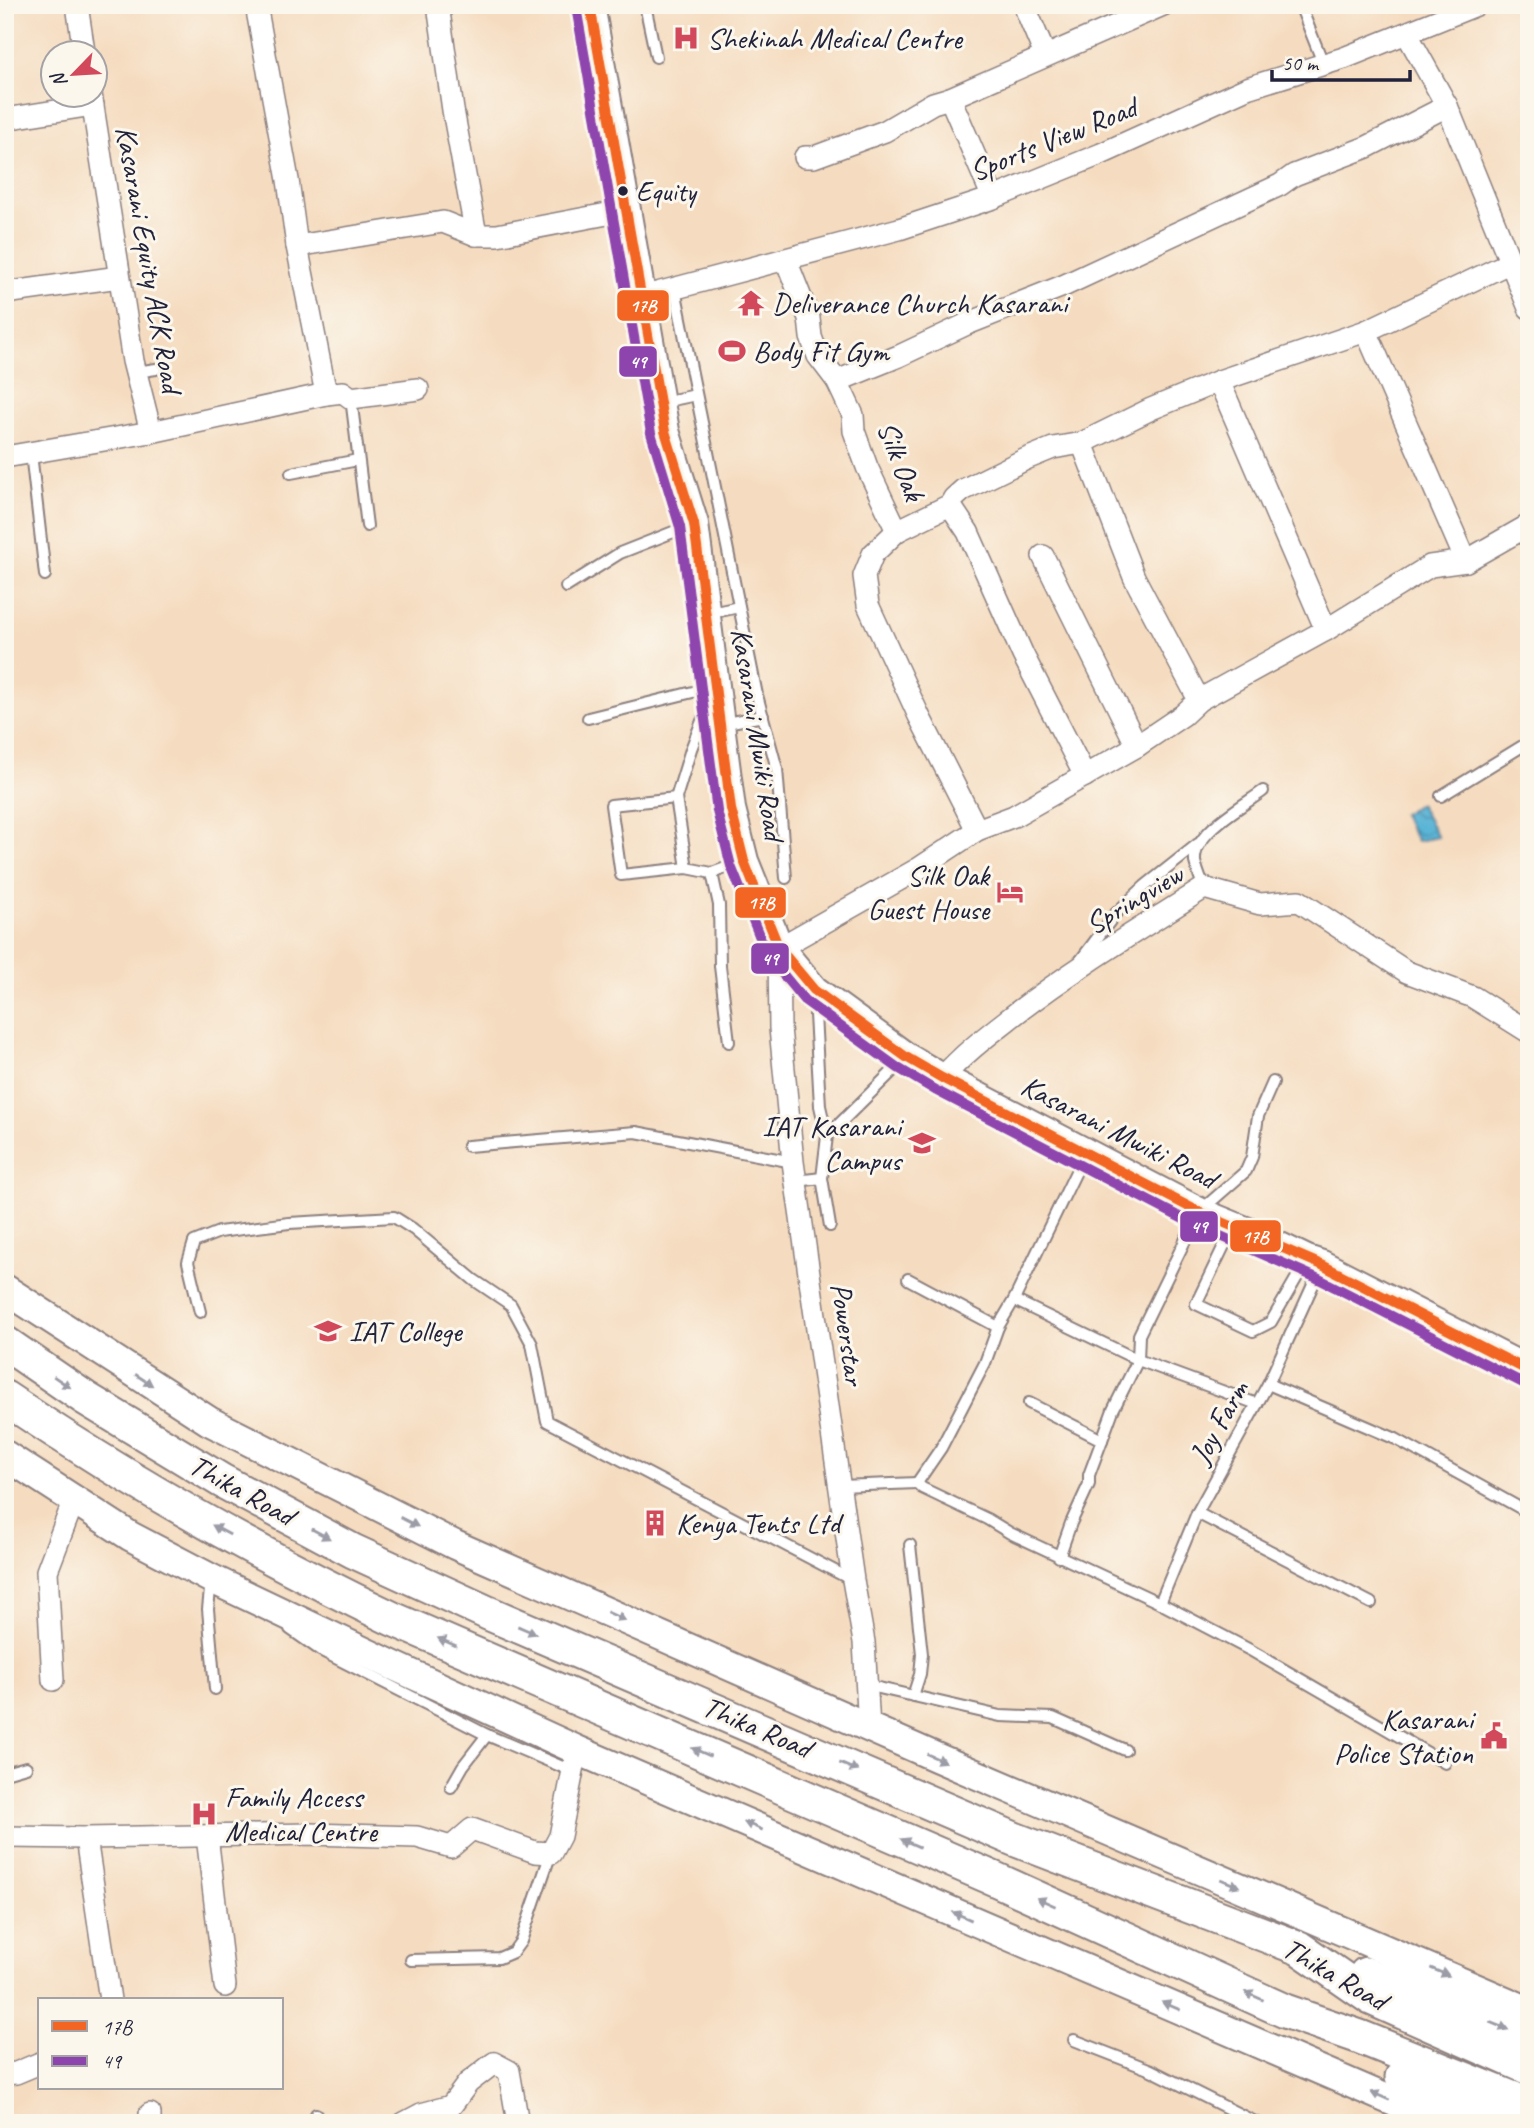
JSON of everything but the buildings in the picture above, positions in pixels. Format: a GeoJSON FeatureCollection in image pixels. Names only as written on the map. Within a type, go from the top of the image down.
{"type":"FeatureCollection","features":[{"type":"Feature","properties":{"kind":"highway","name":"Thika Road"},"geometry":{"type":"LineString","coordinates":[[5,1343],[85,1398],[222,1481],[353,1551],[488,1613],[1014,1839],[1298,1948],[1371,1998],[1529,2068]]}},
{"type":"Feature","properties":{"kind":"highway","name":"Thika Road"},"geometry":{"type":"LineString","coordinates":[[5,1398],[51,1429],[194,1515],[336,1591],[405,1624],[995,1879],[1285,2011],[1360,2037],[1529,2105]]}},
{"type":"Feature","properties":{"kind":"highway"},"geometry":{"type":"LineString","coordinates":[[1298,1948],[1529,2038]]}},
{"type":"Feature","properties":{"kind":"highway"},"geometry":{"type":"LineString","coordinates":[[1285,2011],[1297,2024],[1333,2045],[1505,2123]]}},
{"type":"Feature","properties":{"kind":"main road","name":"Kasarani Mwiki Road"},"geometry":{"type":"LineString","coordinates":[[590,5],[665,431],[694,524],[731,809],[744,861],[779,948],[814,990],[907,1057],[942,1078],[1199,1212],[1314,1262],[1529,1371]]}},
{"type":"Feature","properties":{"kind":"main road","name":"Thika Road"},"geometry":{"type":"LineString","coordinates":[[5,1289],[209,1421],[455,1545],[1167,1858],[1529,2011]]}},
{"type":"Feature","properties":{"kind":"main road"},"geometry":{"type":"LineString","coordinates":[[10,1468],[75,1500],[130,1535],[212,1579],[574,1760],[1443,2123]]}},
{"type":"Feature","properties":{"kind":"street"},"geometry":{"type":"LineString","coordinates":[[77,5],[82,38]]}},
{"type":"Feature","properties":{"kind":"street"},"geometry":{"type":"LineString","coordinates":[[256,5],[288,180],[297,246],[326,394]]}},
{"type":"Feature","properties":{"kind":"street"},"geometry":{"type":"LineString","coordinates":[[438,5],[453,110],[476,235]]}},
{"type":"Feature","properties":{"kind":"street"},"geometry":{"type":"LineString","coordinates":[[1024,5],[1045,55]]}},
{"type":"Feature","properties":{"kind":"street"},"geometry":{"type":"LineString","coordinates":[[805,157],[814,157],[885,131],[933,103],[1163,5]]}},
{"type":"Feature","properties":{"kind":"street","name":"Sports View Road"},"geometry":{"type":"LineString","coordinates":[[642,297],[899,229],[993,198],[1101,154],[1247,88],[1407,34],[1476,5]]}},
{"type":"Feature","properties":{"kind":"street"},"geometry":{"type":"LineString","coordinates":[[1407,34],[1447,106],[1529,308]]}},
{"type":"Feature","properties":{"kind":"street"},"geometry":{"type":"LineString","coordinates":[[950,97],[993,198]]}},
{"type":"Feature","properties":{"kind":"street"},"geometry":{"type":"LineString","coordinates":[[837,382],[967,324],[1063,286],[1280,185],[1294,174],[1367,148],[1447,106]]}},
{"type":"Feature","properties":{"kind":"street"},"geometry":{"type":"LineString","coordinates":[[5,119],[55,108]]}},
{"type":"Feature","properties":{"kind":"street","name":"Kasarani Equity ACK Road"},"geometry":{"type":"LineString","coordinates":[[93,108],[119,277],[146,371],[151,432]]}},
{"type":"Feature","properties":{"kind":"street"},"geometry":{"type":"LineString","coordinates":[[297,246],[443,222],[476,235],[497,235],[628,209]]}},
{"type":"Feature","properties":{"kind":"street","name":"Silk Oak"},"geometry":{"type":"LineString","coordinates":[[786,260],[809,318],[811,337],[818,356],[837,382],[853,415],[854,431],[867,467],[897,531],[873,554],[864,576],[867,605],[977,830]]}},
{"type":"Feature","properties":{"kind":"street"},"geometry":{"type":"LineString","coordinates":[[897,531],[950,505],[963,490],[1026,459],[1053,448],[1082,443],[1150,409],[1219,381],[1366,331],[1509,263]]}},
{"type":"Feature","properties":{"kind":"street"},"geometry":{"type":"LineString","coordinates":[[5,293],[119,277]]}},
{"type":"Feature","properties":{"kind":"street"},"geometry":{"type":"LineString","coordinates":[[1366,331],[1465,561]]}},
{"type":"Feature","properties":{"kind":"street"},"geometry":{"type":"LineString","coordinates":[[1219,381],[1326,630]]}},
{"type":"Feature","properties":{"kind":"street"},"geometry":{"type":"LineString","coordinates":[[5,457],[151,432],[326,394],[343,393],[351,398],[418,389]]}},
{"type":"Feature","properties":{"kind":"street"},"geometry":{"type":"LineString","coordinates":[[1082,443],[1135,577],[1199,699]]}},
{"type":"Feature","properties":{"kind":"street"},"geometry":{"type":"LineString","coordinates":[[950,505],[968,532],[1023,655],[1085,776]]}},
{"type":"Feature","properties":{"kind":"street"},"geometry":{"type":"LineString","coordinates":[[779,948],[918,869],[977,830],[1014,816],[1137,746],[1183,715],[1199,699],[1326,630],[1430,566],[1465,561],[1529,525]]}},
{"type":"Feature","properties":{"kind":"street"},"geometry":{"type":"LineString","coordinates":[[1043,556],[1137,746]]}},
{"type":"Feature","properties":{"kind":"street","name":"Springview"},"geometry":{"type":"LineString","coordinates":[[942,1078],[963,1054],[1070,975],[1204,888],[1260,904],[1299,901],[1407,972],[1474,996],[1529,1032]]}},
{"type":"Feature","properties":{"kind":"street","name":"Powerstar"},"geometry":{"type":"LineString","coordinates":[[779,948],[780,1028],[795,1171],[864,1642],[869,1728]]}},
{"type":"Feature","properties":{"kind":"street"},"geometry":{"type":"LineString","coordinates":[[53,1680],[47,1571],[75,1500]]}},
{"type":"Feature","properties":{"kind":"street"},"geometry":{"type":"LineString","coordinates":[[5,1836],[86,1838],[264,1833],[417,1838],[451,1847],[472,1829],[535,1852],[551,1853],[560,1836],[574,1760]]}},
{"type":"Feature","properties":{"kind":"street"},"geometry":{"type":"LineString","coordinates":[[207,1836],[225,1986]]}},
{"type":"Feature","properties":{"kind":"street"},"geometry":{"type":"LineString","coordinates":[[86,1838],[110,1998]]}},
{"type":"Feature","properties":{"kind":"street"},"geometry":{"type":"LineString","coordinates":[[404,2123],[421,2114],[450,2114],[468,2083],[494,2063],[509,2071],[518,2123]]}},
{"type":"Feature","properties":{"kind":"street"},"geometry":{"type":"LineString","coordinates":[[5,2074],[16,2073],[38,2064]]}},
{"type":"Feature","properties":{"kind":"lane"},"geometry":{"type":"LineString","coordinates":[[645,5],[656,57]]}},
{"type":"Feature","properties":{"kind":"lane"},"geometry":{"type":"LineString","coordinates":[[1300,5],[1323,63]]}},
{"type":"Feature","properties":{"kind":"lane"},"geometry":{"type":"LineString","coordinates":[[675,289],[739,607],[777,769],[786,878]]}},
{"type":"Feature","properties":{"kind":"lane"},"geometry":{"type":"LineString","coordinates":[[660,402],[696,395]]}},
{"type":"Feature","properties":{"kind":"lane"},"geometry":{"type":"LineString","coordinates":[[351,398],[367,526]]}},
{"type":"Feature","properties":{"kind":"lane"},"geometry":{"type":"LineString","coordinates":[[31,453],[45,575]]}},
{"type":"Feature","properties":{"kind":"lane"},"geometry":{"type":"LineString","coordinates":[[291,473],[358,460]]}},
{"type":"Feature","properties":{"kind":"lane"},"geometry":{"type":"LineString","coordinates":[[566,587],[620,554],[694,524]]}},
{"type":"Feature","properties":{"kind":"lane"},"geometry":{"type":"LineString","coordinates":[[706,614],[739,607]]}},
{"type":"Feature","properties":{"kind":"lane"},"geometry":{"type":"LineString","coordinates":[[588,718],[716,686]]}},
{"type":"Feature","properties":{"kind":"lane"},"geometry":{"type":"LineString","coordinates":[[687,868],[676,798],[691,749],[716,686]]}},
{"type":"Feature","properties":{"kind":"lane"},"geometry":{"type":"LineString","coordinates":[[721,724],[763,716]]}},
{"type":"Feature","properties":{"kind":"lane"},"geometry":{"type":"LineString","coordinates":[[1441,796],[1529,742]]}},
{"type":"Feature","properties":{"kind":"lane"},"geometry":{"type":"LineString","coordinates":[[1070,975],[1116,913],[1198,844],[1207,832],[1263,791]]}},
{"type":"Feature","properties":{"kind":"lane"},"geometry":{"type":"LineString","coordinates":[[676,798],[611,805],[621,875],[687,868],[712,873],[744,861]]}},
{"type":"Feature","properties":{"kind":"lane"},"geometry":{"type":"LineString","coordinates":[[1198,844],[1195,860],[1204,888]]}},
{"type":"Feature","properties":{"kind":"lane"},"geometry":{"type":"LineString","coordinates":[[712,873],[719,905],[720,966],[729,1042]]}},
{"type":"Feature","properties":{"kind":"lane"},"geometry":{"type":"LineString","coordinates":[[814,990],[820,1106],[827,1136],[822,1178],[830,1226]]}},
{"type":"Feature","properties":{"kind":"lane"},"geometry":{"type":"LineString","coordinates":[[827,1136],[907,1057]]}},
{"type":"Feature","properties":{"kind":"lane"},"geometry":{"type":"LineString","coordinates":[[1059,1557],[1071,1523],[1090,1484],[1089,1475],[1113,1409],[1138,1360],[1139,1335],[1199,1212],[1246,1171],[1252,1157],[1258,1116],[1273,1082]]}},
{"type":"Feature","properties":{"kind":"lane"},"geometry":{"type":"LineString","coordinates":[[468,1146],[636,1132],[822,1178]]}},
{"type":"Feature","properties":{"kind":"lane"},"geometry":{"type":"LineString","coordinates":[[916,1483],[941,1448],[985,1363],[998,1327],[1014,1300],[1085,1153]]}},
{"type":"Feature","properties":{"kind":"lane"},"geometry":{"type":"LineString","coordinates":[[200,1312],[188,1262],[194,1242],[219,1232],[289,1223],[394,1217],[413,1228],[474,1280],[511,1305],[532,1343],[547,1421],[853,1580]]}},
{"type":"Feature","properties":{"kind":"lane"},"geometry":{"type":"LineString","coordinates":[[1234,1226],[1196,1304],[1253,1331],[1271,1322],[1314,1262]]}},
{"type":"Feature","properties":{"kind":"lane","name":"Joy Farm"},"geometry":{"type":"LineString","coordinates":[[1160,1603],[1196,1513],[1268,1384],[1314,1262]]}},
{"type":"Feature","properties":{"kind":"lane"},"geometry":{"type":"LineString","coordinates":[[908,1279],[998,1327]]}},
{"type":"Feature","properties":{"kind":"lane"},"geometry":{"type":"LineString","coordinates":[[1014,1300],[1138,1360],[1258,1404]]}},
{"type":"Feature","properties":{"kind":"lane"},"geometry":{"type":"LineString","coordinates":[[1268,1384],[1395,1439],[1529,1513]]}},
{"type":"Feature","properties":{"kind":"lane"},"geometry":{"type":"LineString","coordinates":[[1029,1403],[1101,1440]]}},
{"type":"Feature","properties":{"kind":"lane"},"geometry":{"type":"LineString","coordinates":[[840,1486],[916,1483],[1059,1557],[1160,1603],[1250,1650],[1445,1763]]}},
{"type":"Feature","properties":{"kind":"lane"},"geometry":{"type":"LineString","coordinates":[[1196,1513],[1371,1603]]}},
{"type":"Feature","properties":{"kind":"lane"},"geometry":{"type":"LineString","coordinates":[[910,1545],[922,1654],[920,1674],[913,1696]]}},
{"type":"Feature","properties":{"kind":"lane"},"geometry":{"type":"LineString","coordinates":[[212,1579],[208,1609],[215,1689]]}},
{"type":"Feature","properties":{"kind":"lane"},"geometry":{"type":"LineString","coordinates":[[271,1607],[293,1632],[320,1650],[487,1735],[574,1760]]}},
{"type":"Feature","properties":{"kind":"lane"},"geometry":{"type":"LineString","coordinates":[[866,1685],[1000,1716],[1053,1718],[1125,1750]]}},
{"type":"Feature","properties":{"kind":"lane"},"geometry":{"type":"LineString","coordinates":[[451,1787],[487,1735]]}},
{"type":"Feature","properties":{"kind":"lane"},"geometry":{"type":"LineString","coordinates":[[5,1773],[26,1767]]}},
{"type":"Feature","properties":{"kind":"lane"},"geometry":{"type":"LineString","coordinates":[[411,1960],[499,1958],[513,1952],[521,1941],[551,1853]]}},
{"type":"Feature","properties":{"kind":"lane"},"geometry":{"type":"LineString","coordinates":[[1074,2040],[1151,2070],[1257,2123]]}},
{"type":"Feature","properties":{"kind":"water"},"geometry":{"type":"Polygon","coordinates":[[[1419,804],[1438,837],[1417,841],[1402,814],[1419,804]]]}},
{"type":"Feature","properties":{"kind":"transit line","name":"17B"},"geometry":{"type":"LineString","coordinates":[[590,5],[665,431],[694,524],[731,809],[744,861],[779,948],[814,990],[906,1057],[942,1078],[1199,1212],[1322,1265],[1529,1371]]}},
{"type":"Feature","properties":{"kind":"transit line","name":"49"},"geometry":{"type":"LineString","coordinates":[[576,7],[651,433],[680,527],[717,811],[731,866],[767,955],[804,1000],[898,1068],[935,1090],[1193,1224],[1317,1278],[1523,1383]]}},
{"type":"Feature","properties":{"kind":"place","name":"Shekinah Medical Centre"},"geometry":{"type":"Point","coordinates":[686,38]}},
{"type":"Feature","properties":{"kind":"place","name":"Equity"},"geometry":{"type":"Point","coordinates":[623,191]}},
{"type":"Feature","properties":{"kind":"place","name":"Deliverance Church Kasarani"},"geometry":{"type":"Point","coordinates":[751,303]}},
{"type":"Feature","properties":{"kind":"place","name":"Body Fit Gym"},"geometry":{"type":"Point","coordinates":[732,351]}},
{"type":"Feature","properties":{"kind":"place","name":"Silk Oak Guest House"},"geometry":{"type":"Point","coordinates":[1010,892]}},
{"type":"Feature","properties":{"kind":"place","name":"IAT Kasarani Campus"},"geometry":{"type":"Point","coordinates":[922,1143]}},
{"type":"Feature","properties":{"kind":"place","name":"IAT College"},"geometry":{"type":"Point","coordinates":[328,1331]}},
{"type":"Feature","properties":{"kind":"place","name":"Kenya Tents Ltd"},"geometry":{"type":"Point","coordinates":[655,1523]}},
{"type":"Feature","properties":{"kind":"place","name":"Kasarani Police Station"},"geometry":{"type":"Point","coordinates":[1494,1736]}},
{"type":"Feature","properties":{"kind":"place","name":"Family Access Medical Centre"},"geometry":{"type":"Point","coordinates":[204,1814]}}]}
